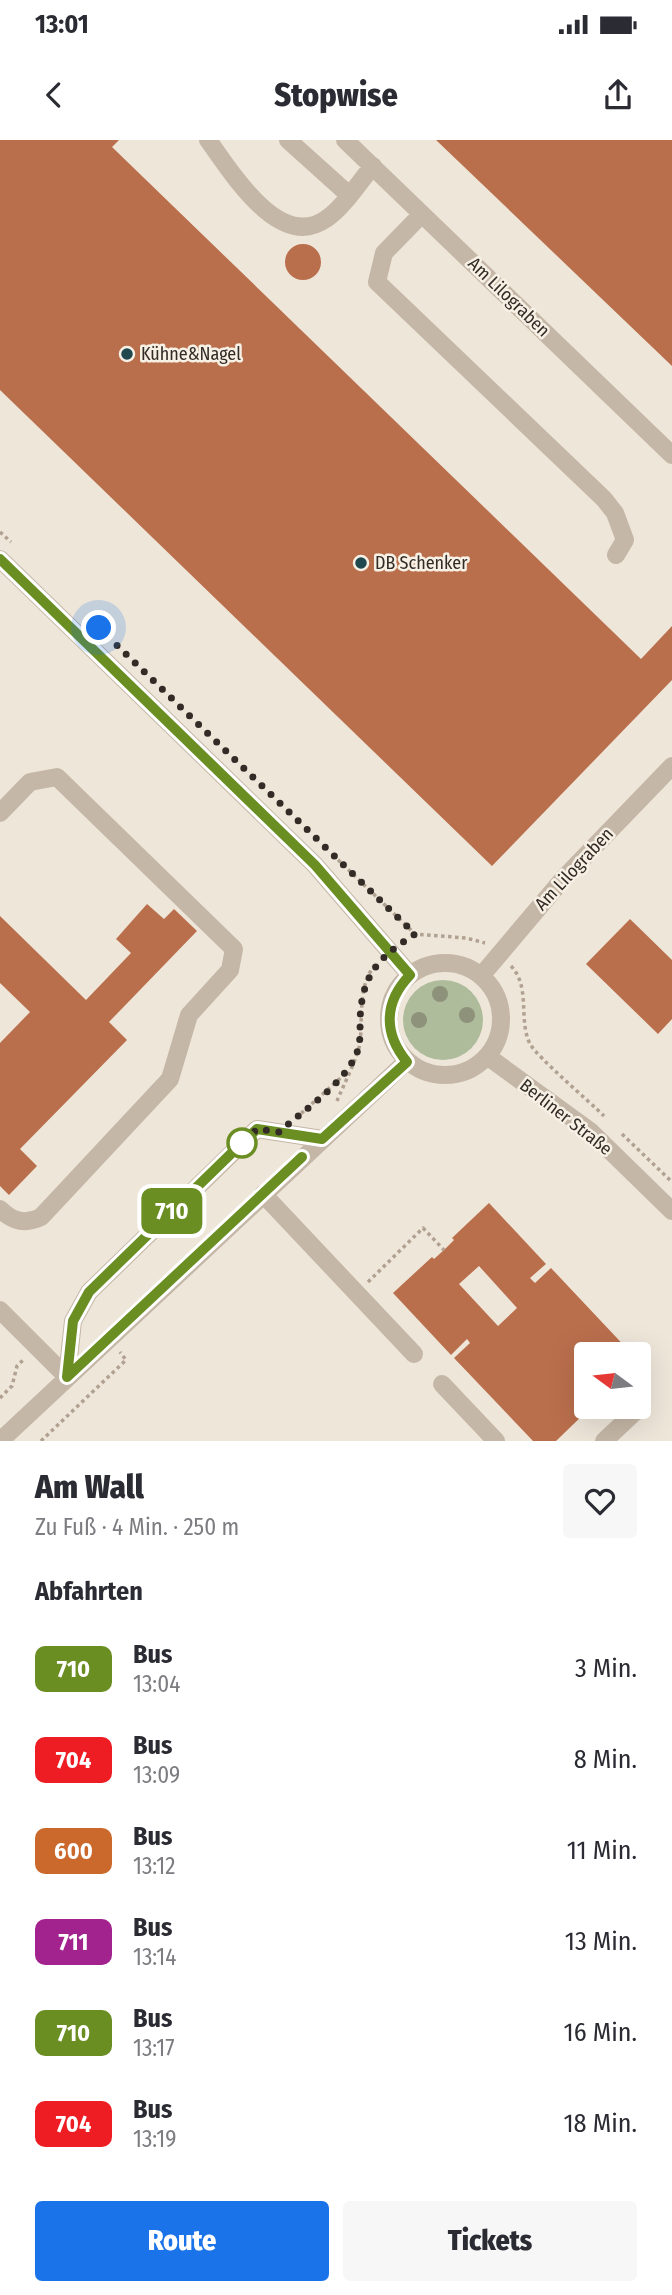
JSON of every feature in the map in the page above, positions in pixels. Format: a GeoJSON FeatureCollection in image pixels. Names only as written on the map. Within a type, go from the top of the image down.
{"type":"FeatureCollection","features":[{"type":"Feature","properties":{"kind":"street"},"geometry":{"type":"LineString","coordinates":[[208,140],[239,184],[272,217],[294,225],[313,224],[326,219],[373,166]]}},
{"type":"Feature","properties":{"kind":"street"},"geometry":{"type":"LineString","coordinates":[[288,140],[348,194]]}},
{"type":"Feature","properties":{"kind":"street","name":"Am Lilograben"},"geometry":{"type":"LineString","coordinates":[[345,140],[672,455]]}},
{"type":"Feature","properties":{"kind":"street"},"geometry":{"type":"LineString","coordinates":[[422,214],[384,253],[377,282],[604,499],[615,513],[625,540],[616,555]]}},
{"type":"Feature","properties":{"kind":"street"},"geometry":{"type":"LineString","coordinates":[[0,559],[315,865],[410,975]]}},
{"type":"Feature","properties":{"kind":"street","name":"Am Lilograben"},"geometry":{"type":"LineString","coordinates":[[481,976],[563,879],[672,766]]}},
{"type":"Feature","properties":{"kind":"street"},"geometry":{"type":"LineString","coordinates":[[0,813],[30,782],[57,777],[234,949],[235,955],[230,970],[189,1015],[170,1079],[162,1089],[41,1217],[35,1221],[15,1220],[0,1209]]}},
{"type":"Feature","properties":{"kind":"street"},"geometry":{"type":"LineString","coordinates":[[446,963],[464,967],[481,976],[491,987],[500,1015],[497,1037],[487,1056],[473,1068],[457,1074],[431,1073],[407,1062],[393,1041],[388,1018],[391,1002],[410,975],[427,966],[446,963]]}},
{"type":"Feature","properties":{"kind":"street","name":"Berliner Straße"},"geometry":{"type":"LineString","coordinates":[[487,1056],[590,1132],[672,1211]]}},
{"type":"Feature","properties":{"kind":"street"},"geometry":{"type":"LineString","coordinates":[[0,1441],[407,1062]]}},
{"type":"Feature","properties":{"kind":"street"},"geometry":{"type":"LineString","coordinates":[[67,1377],[73,1321],[89,1292],[257,1129],[322,1139]]}},
{"type":"Feature","properties":{"kind":"street"},"geometry":{"type":"LineString","coordinates":[[263,1194],[414,1354]]}},
{"type":"Feature","properties":{"kind":"street"},"geometry":{"type":"LineString","coordinates":[[0,1310],[67,1377]]}},
{"type":"Feature","properties":{"kind":"street"},"geometry":{"type":"LineString","coordinates":[[442,1384],[496,1441]]}},
{"type":"Feature","properties":{"kind":"street"},"geometry":{"type":"LineString","coordinates":[[604,1441],[627,1419]]}},
{"type":"Feature","properties":{"kind":"path"},"geometry":{"type":"LineString","coordinates":[[0,532],[20,551]]}},
{"type":"Feature","properties":{"kind":"path"},"geometry":{"type":"LineString","coordinates":[[326,848],[415,934],[483,942],[500,955],[517,972],[530,1045],[606,1118]]}},
{"type":"Feature","properties":{"kind":"path"},"geometry":{"type":"LineString","coordinates":[[342,1087],[360,1044],[360,1015],[372,968],[389,951],[415,934]]}},
{"type":"Feature","properties":{"kind":"path"},"geometry":{"type":"LineString","coordinates":[[279,1132],[346,1073]]}},
{"type":"Feature","properties":{"kind":"path"},"geometry":{"type":"LineString","coordinates":[[615,1127],[672,1182]]}},
{"type":"Feature","properties":{"kind":"path"},"geometry":{"type":"LineString","coordinates":[[356,1293],[423,1228],[444,1250]]}},
{"type":"Feature","properties":{"kind":"path"},"geometry":{"type":"LineString","coordinates":[[41,1441],[127,1360],[118,1350]]}},
{"type":"Feature","properties":{"kind":"path"},"geometry":{"type":"LineString","coordinates":[[0,1398],[12,1386],[17,1366],[24,1359]]}},
{"type":"Feature","properties":{"kind":"green space"},"geometry":{"type":"Polygon","coordinates":[[[435,980],[451,980],[472,991],[483,1012],[483,1028],[472,1049],[451,1060],[435,1060],[421,1054],[409,1042],[403,1028],[403,1012],[409,998],[421,986],[435,980]]]}},
{"type":"Feature","properties":{"kind":"building","name":"DB Schenker"},"geometry":{"type":"Polygon","coordinates":[[[0,140],[119,140],[112,147],[641,659],[672,626],[672,680],[492,866],[0,390],[0,140]]]}},
{"type":"Feature","properties":{"kind":"building"},"geometry":{"type":"Polygon","coordinates":[[[436,140],[672,140],[672,366],[436,140]]]}},
{"type":"Feature","properties":{"kind":"building"},"geometry":{"type":"Polygon","coordinates":[[[303,244],[316,249],[321,262],[316,275],[303,280],[290,275],[285,262],[290,249],[303,244]]]}},
{"type":"Feature","properties":{"kind":"building"},"geometry":{"type":"Polygon","coordinates":[[[147,904],[164,919],[174,909],[197,931],[109,1022],[127,1040],[20,1149],[37,1166],[9,1195],[0,1186],[0,1043],[30,1012],[0,983],[0,916],[86,1000],[131,953],[116,939],[147,904]]]}},
{"type":"Feature","properties":{"kind":"building"},"geometry":{"type":"Polygon","coordinates":[[[630,919],[672,960],[672,1019],[658,1034],[586,964],[630,919]]]}},
{"type":"Feature","properties":{"kind":"building"},"geometry":{"type":"Polygon","coordinates":[[[489,1203],[546,1264],[530,1278],[535,1283],[551,1268],[621,1342],[574,1342],[574,1419],[579,1419],[556,1441],[533,1441],[454,1358],[470,1343],[467,1339],[451,1355],[393,1293],[454,1240],[452,1238],[489,1203]],[[479,1266],[459,1284],[498,1326],[517,1308],[479,1266]]]}},
{"type":"Feature","properties":{"kind":"bus line","name":"710"},"geometry":{"type":"LineString","coordinates":[[0,559],[315,865],[410,975],[391,1002],[388,1018],[390,1034],[407,1062],[322,1139],[257,1129],[89,1292],[73,1321],[67,1377],[302,1157]]}},
{"type":"Feature","properties":{"kind":"place","name":"Kühne&Nagel"},"geometry":{"type":"Point","coordinates":[127,354]}},
{"type":"Feature","properties":{"kind":"place","name":"DB Schenker"},"geometry":{"type":"Point","coordinates":[361,563]}},
{"type":"Feature","properties":{"kind":"route"},"geometry":{"type":"LineString","coordinates":[[99,628],[415,934],[389,951],[372,968],[360,1015],[360,1044],[346,1073],[279,1132],[257,1129],[242,1143]]}}]}
